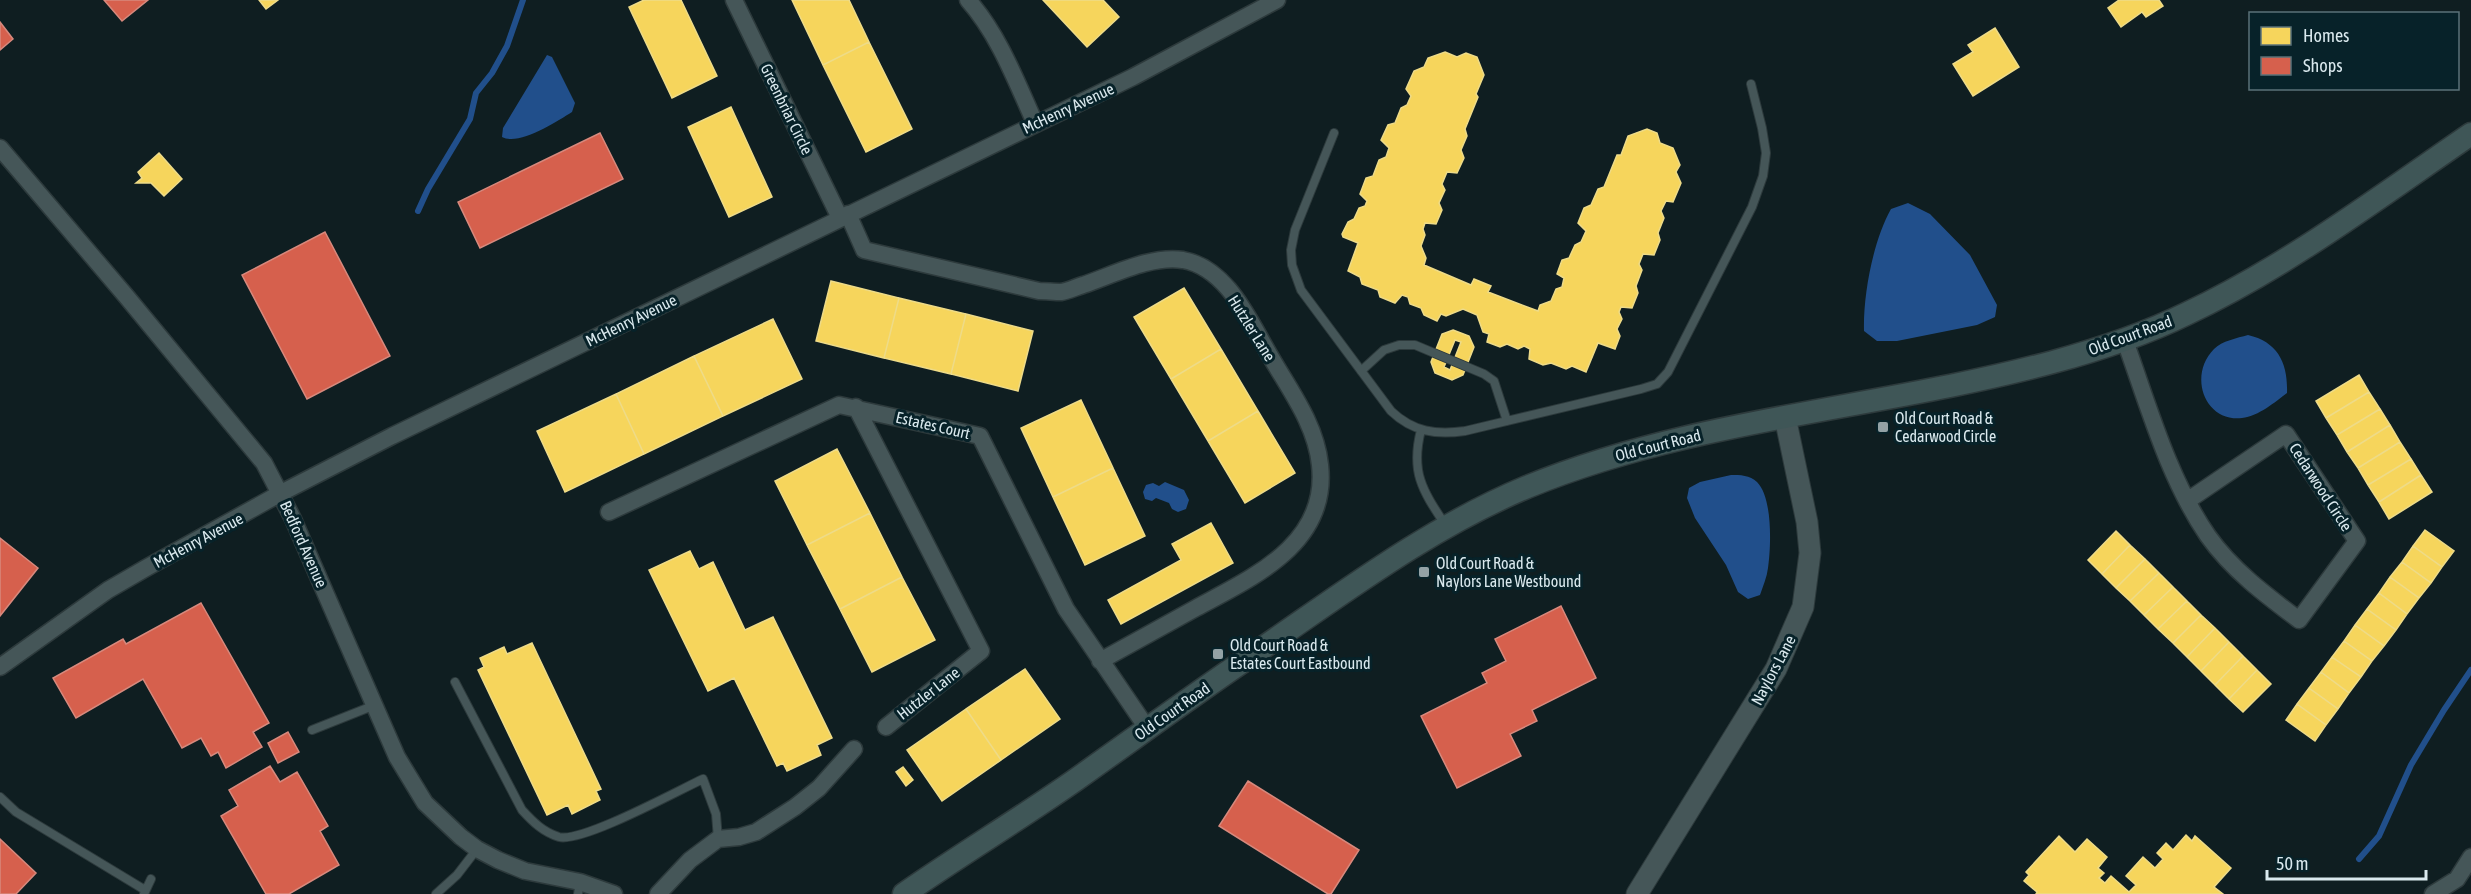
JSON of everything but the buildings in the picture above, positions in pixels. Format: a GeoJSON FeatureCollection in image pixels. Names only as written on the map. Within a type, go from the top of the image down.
{"type":"FeatureCollection","features":[{"type":"Feature","properties":{"kind":"main road","name":"Old Court Road"},"geometry":{"type":"LineString","coordinates":[[904,894],[1072,782],[1361,579],[1446,526],[1524,488],[1587,464],[1646,447],[2032,367],[2124,338],[2186,315],[2315,241],[2471,134]]}},
{"type":"Feature","properties":{"kind":"street","name":"Greenbriar Circle"},"geometry":{"type":"LineString","coordinates":[[734,0],[844,216]]}},
{"type":"Feature","properties":{"kind":"street"},"geometry":{"type":"LineString","coordinates":[[968,0],[984,18],[996,40],[1035,123]]}},
{"type":"Feature","properties":{"kind":"street","name":"McHenry Avenue"},"geometry":{"type":"LineString","coordinates":[[0,666],[108,590],[281,493],[392,436],[1133,77],[1277,0]]}},
{"type":"Feature","properties":{"kind":"street","name":"Bedford Avenue"},"geometry":{"type":"LineString","coordinates":[[0,148],[229,418],[264,464],[281,493],[397,757],[416,790],[440,819],[477,849],[525,871],[579,888],[614,894]]}},
{"type":"Feature","properties":{"kind":"street","name":"Hutzler Lane"},"geometry":{"type":"LineString","coordinates":[[844,216],[864,250],[1039,291],[1063,292],[1146,263],[1166,259],[1184,260],[1202,267],[1235,296],[1305,416],[1320,463],[1321,482],[1317,505],[1310,524],[1293,545],[1276,561],[1250,578],[1100,661]]}},
{"type":"Feature","properties":{"kind":"street","name":"Cedarwood Circle"},"geometry":{"type":"LineString","coordinates":[[2124,338],[2187,501],[2209,538],[2238,571],[2299,620],[2357,541],[2286,434],[2187,501]]}},
{"type":"Feature","properties":{"kind":"street","name":"Estates Court"},"geometry":{"type":"LineString","coordinates":[[609,512],[839,405],[980,436],[1066,609],[1147,728]]}},
{"type":"Feature","properties":{"kind":"street","name":"Hutzler Lane"},"geometry":{"type":"LineString","coordinates":[[856,407],[981,651],[886,727]]}},
{"type":"Feature","properties":{"kind":"street","name":"Naylors Lane"},"geometry":{"type":"LineString","coordinates":[[1637,894],[1776,669],[1803,607],[1810,554],[1807,522],[1785,417]]}},
{"type":"Feature","properties":{"kind":"street"},"geometry":{"type":"LineString","coordinates":[[658,894],[690,860],[718,839],[739,837],[756,832],[819,789],[854,749]]}},
{"type":"Feature","properties":{"kind":"street"},"geometry":{"type":"LineString","coordinates":[[2433,894],[2457,879],[2471,857]]}},
{"type":"Feature","properties":{"kind":"lane"},"geometry":{"type":"LineString","coordinates":[[1334,133],[1295,230],[1291,250],[1292,265],[1300,290],[1391,411],[1403,422],[1421,430],[1441,434],[1465,431],[1641,389],[1657,384],[1668,372],[1752,207],[1763,176],[1766,153],[1751,84]]}},
{"type":"Feature","properties":{"kind":"lane"},"geometry":{"type":"LineString","coordinates":[[1361,371],[1384,350],[1399,345],[1415,345],[1484,374],[1494,381],[1507,421]]}},
{"type":"Feature","properties":{"kind":"lane"},"geometry":{"type":"LineString","coordinates":[[1421,430],[1416,451],[1419,476],[1446,526]]}},
{"type":"Feature","properties":{"kind":"lane"},"geometry":{"type":"LineString","coordinates":[[455,682],[522,810],[536,826],[560,837],[578,836],[703,779],[716,814],[718,839]]}},
{"type":"Feature","properties":{"kind":"lane"},"geometry":{"type":"LineString","coordinates":[[312,730],[375,705]]}},
{"type":"Feature","properties":{"kind":"lane"},"geometry":{"type":"LineString","coordinates":[[0,797],[16,812],[144,892],[151,879]]}},
{"type":"Feature","properties":{"kind":"lane"},"geometry":{"type":"LineString","coordinates":[[436,894],[457,875],[477,849]]}},
{"type":"Feature","properties":{"kind":"water"},"geometry":{"type":"Polygon","coordinates":[[[547,55],[552,57],[575,103],[572,112],[527,136],[509,139],[502,137],[503,128],[547,55]]]}},
{"type":"Feature","properties":{"kind":"water"},"geometry":{"type":"Polygon","coordinates":[[[1908,203],[1930,214],[1970,255],[1997,305],[1995,317],[1977,325],[1897,341],[1877,341],[1864,331],[1867,285],[1879,237],[1891,209],[1908,203]]]}},
{"type":"Feature","properties":{"kind":"water"},"geometry":{"type":"Polygon","coordinates":[[[2248,335],[2267,343],[2279,355],[2286,372],[2287,393],[2255,415],[2242,418],[2229,417],[2218,413],[2204,395],[2201,383],[2202,371],[2206,360],[2217,346],[2248,335]]]}},
{"type":"Feature","properties":{"kind":"water"},"geometry":{"type":"Polygon","coordinates":[[[1741,475],[1757,482],[1766,499],[1770,523],[1767,575],[1760,595],[1748,599],[1738,592],[1726,565],[1695,518],[1687,498],[1689,488],[1700,482],[1741,475]]]}},
{"type":"Feature","properties":{"kind":"water"},"geometry":{"type":"Polygon","coordinates":[[[1165,482],[1184,490],[1189,500],[1186,509],[1178,512],[1172,509],[1169,503],[1156,498],[1152,501],[1145,499],[1143,492],[1146,485],[1153,483],[1159,486],[1165,482]]]}},
{"type":"Feature","properties":{"kind":"waterway"},"geometry":{"type":"LineString","coordinates":[[418,211],[428,189],[470,119],[476,93],[492,73],[507,46],[523,0]]}},
{"type":"Feature","properties":{"kind":"waterway"},"geometry":{"type":"LineString","coordinates":[[2359,859],[2379,836],[2411,765],[2471,670]]}},
{"type":"Feature","properties":{"kind":"place","name":"Old Court Road & Cedarwood Circle"},"geometry":{"type":"Point","coordinates":[1883,427]}},
{"type":"Feature","properties":{"kind":"place","name":"Old Court Road & Naylors Lane Westbound"},"geometry":{"type":"Point","coordinates":[1424,572]}},
{"type":"Feature","properties":{"kind":"place","name":"Old Court Road & Estates Court Eastbound"},"geometry":{"type":"Point","coordinates":[1218,654]}}]}
